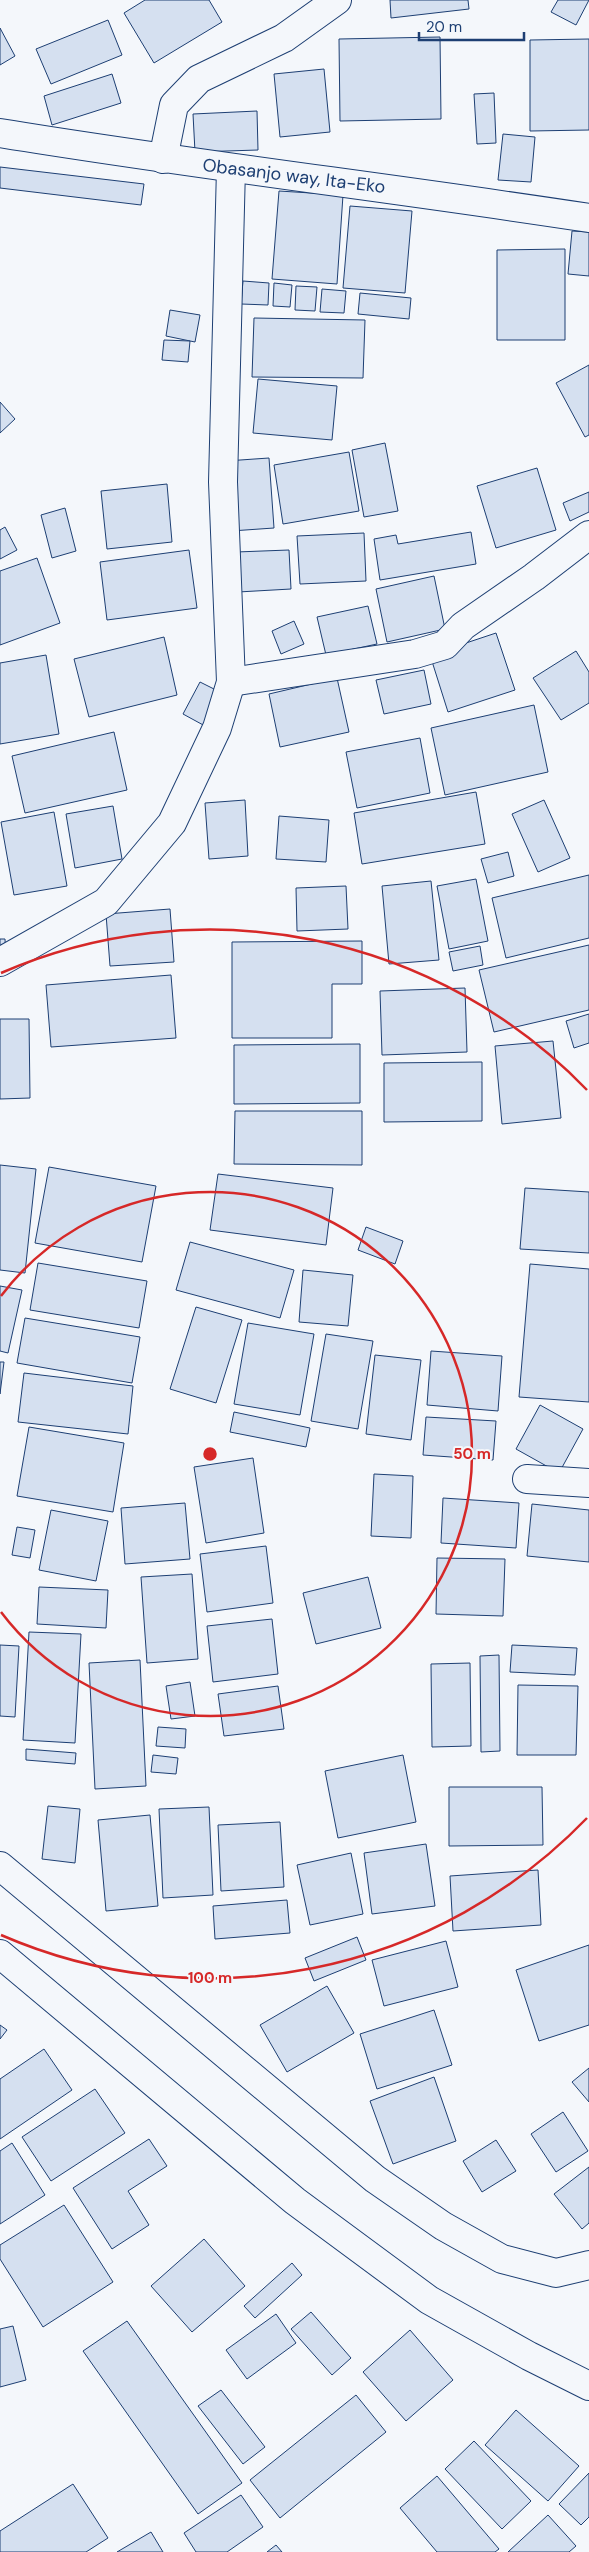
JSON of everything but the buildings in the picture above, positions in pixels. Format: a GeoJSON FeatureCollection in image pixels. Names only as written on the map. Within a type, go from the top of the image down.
{"type":"FeatureCollection","features":[{"type":"Feature","properties":{"kind":"main road"},"geometry":{"type":"LineString","coordinates":[[162,159],[174,105],[199,79],[284,38],[337,0]]}},
{"type":"Feature","properties":{"kind":"main road","name":"Obasanjo way, Ita-Eko"},"geometry":{"type":"LineString","coordinates":[[0,133],[162,159],[447,196],[589,218]]}},
{"type":"Feature","properties":{"kind":"main road"},"geometry":{"type":"LineString","coordinates":[[0,962],[106,902],[172,824],[217,728],[230,682],[223,482],[231,168]]}},
{"type":"Feature","properties":{"kind":"main road"},"geometry":{"type":"LineString","coordinates":[[230,682],[416,654],[445,644],[463,626],[534,577],[589,535]]}},
{"type":"Feature","properties":{"kind":"main road"},"geometry":{"type":"LineString","coordinates":[[527,1479],[589,1483]]}},
{"type":"Feature","properties":{"kind":"main road"},"geometry":{"type":"LineString","coordinates":[[0,1866],[375,2178],[435,2220],[502,2259],[556,2272],[589,2264]]}},
{"type":"Feature","properties":{"kind":"main road"},"geometry":{"type":"LineString","coordinates":[[0,1954],[295,2200],[421,2294],[529,2356],[589,2386]]}}]}
